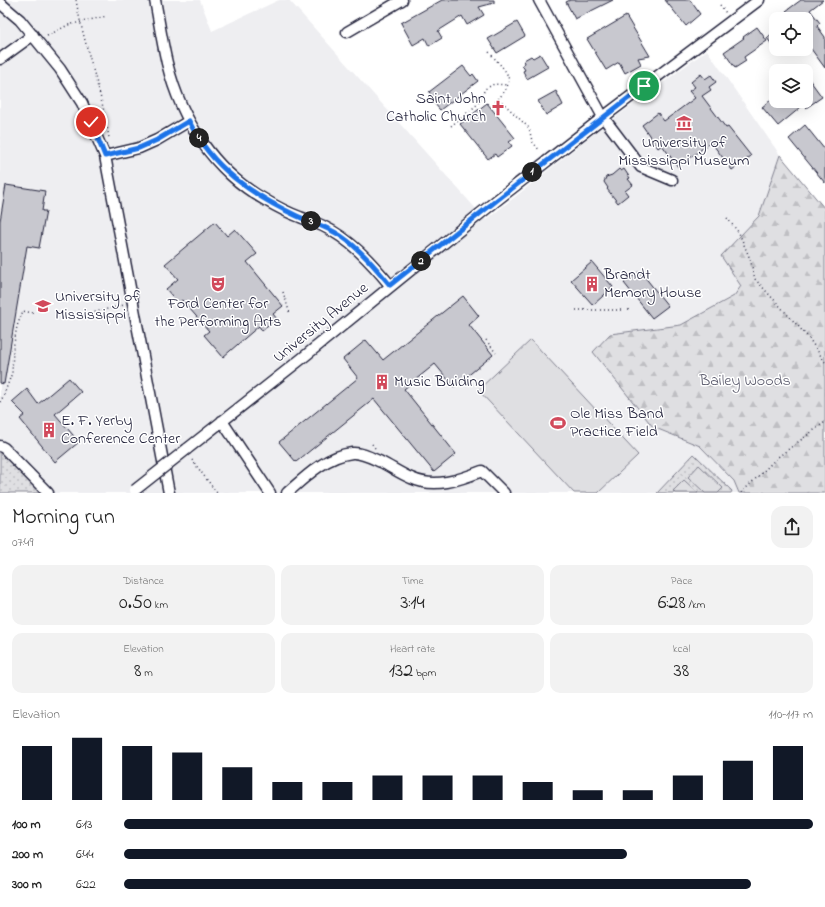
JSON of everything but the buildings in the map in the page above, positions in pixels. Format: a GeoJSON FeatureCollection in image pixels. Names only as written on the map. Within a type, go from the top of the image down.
{"type":"FeatureCollection","features":[{"type":"Feature","properties":{"kind":"street"},"geometry":{"type":"LineString","coordinates":[[155,0],[167,63],[174,86],[193,130],[207,150],[223,168],[243,186],[267,201],[322,225],[342,237],[375,267],[390,285]]}},
{"type":"Feature","properties":{"kind":"street"},"geometry":{"type":"LineString","coordinates":[[347,32],[402,0]]}},
{"type":"Feature","properties":{"kind":"street"},"geometry":{"type":"LineString","coordinates":[[539,0],[603,117],[641,167],[672,180]]}},
{"type":"Feature","properties":{"kind":"street","name":"University Avenue"},"geometry":{"type":"LineString","coordinates":[[133,492],[300,360],[390,285],[497,200],[603,117],[759,0]]}},
{"type":"Feature","properties":{"kind":"street"},"geometry":{"type":"LineString","coordinates":[[0,2],[20,20],[60,69],[102,142],[169,493]]}},
{"type":"Feature","properties":{"kind":"street"},"geometry":{"type":"LineString","coordinates":[[0,59],[33,36]]}},
{"type":"Feature","properties":{"kind":"street"},"geometry":{"type":"LineString","coordinates":[[105,156],[139,148],[157,140],[189,121]]}},
{"type":"Feature","properties":{"kind":"street"},"geometry":{"type":"LineString","coordinates":[[222,421],[270,493]]}},
{"type":"Feature","properties":{"kind":"street"},"geometry":{"type":"LineString","coordinates":[[0,446],[9,453],[48,493]]}},
{"type":"Feature","properties":{"kind":"street"},"geometry":{"type":"LineString","coordinates":[[287,493],[315,469],[342,456],[353,453],[362,454],[377,460],[412,479],[430,484],[466,478],[482,471],[504,493]]}},
{"type":"Feature","properties":{"kind":"path"},"geometry":{"type":"LineString","coordinates":[[76,0],[80,22],[106,116],[109,139],[102,142]]}},
{"type":"Feature","properties":{"kind":"path"},"geometry":{"type":"LineString","coordinates":[[720,5],[727,14]]}},
{"type":"Feature","properties":{"kind":"path"},"geometry":{"type":"LineString","coordinates":[[43,38],[68,25],[107,16]]}},
{"type":"Feature","properties":{"kind":"path"},"geometry":{"type":"LineString","coordinates":[[489,52],[505,70],[508,76],[508,85],[505,92],[492,106]]}},
{"type":"Feature","properties":{"kind":"path"},"geometry":{"type":"LineString","coordinates":[[450,126],[478,104],[484,89],[494,84],[508,85]]}},
{"type":"Feature","properties":{"kind":"path"},"geometry":{"type":"LineString","coordinates":[[499,99],[529,128],[532,141],[540,151]]}},
{"type":"Feature","properties":{"kind":"path"},"geometry":{"type":"LineString","coordinates":[[726,218],[739,233],[750,259],[754,279],[808,337],[825,362]]}},
{"type":"Feature","properties":{"kind":"path"},"geometry":{"type":"LineString","coordinates":[[283,292],[290,314]]}},
{"type":"Feature","properties":{"kind":"path"},"geometry":{"type":"LineString","coordinates":[[83,315],[124,305]]}},
{"type":"Feature","properties":{"kind":"path"},"geometry":{"type":"LineString","coordinates":[[576,310],[630,310]]}},
{"type":"Feature","properties":{"kind":"path"},"geometry":{"type":"LineString","coordinates":[[0,402],[3,398],[12,373],[13,349],[17,326],[23,311],[33,313]]}},
{"type":"Feature","properties":{"kind":"path"},"geometry":{"type":"LineString","coordinates":[[486,340],[496,353]]}},
{"type":"Feature","properties":{"kind":"path"},"geometry":{"type":"LineString","coordinates":[[740,493],[778,458],[825,422]]}},
{"type":"Feature","properties":{"kind":"path"},"geometry":{"type":"LineString","coordinates":[[192,460],[217,493]]}},
{"type":"Feature","properties":{"kind":"shaded area"},"geometry":{"type":"Polygon","coordinates":[[[0,0],[200,0],[212,31],[279,0],[289,0],[486,220],[596,132],[707,50],[780,155],[759,216],[722,256],[741,286],[734,296],[681,325],[610,334],[653,427],[700,446],[734,481],[739,493],[0,493],[0,0]]]}},
{"type":"Feature","properties":{"kind":"green space","name":"Bailey Woods"},"geometry":{"type":"Polygon","coordinates":[[[780,155],[825,209],[825,493],[739,493],[734,481],[700,446],[653,427],[593,352],[610,334],[681,325],[734,296],[741,286],[721,256],[759,216],[780,155]]]}},
{"type":"Feature","properties":{"kind":"green space","name":"Ole Miss Band Practice Field"},"geometry":{"type":"Polygon","coordinates":[[[531,340],[638,455],[598,493],[574,493],[478,390],[531,340]]]}},
{"type":"Feature","properties":{"kind":"green space"},"geometry":{"type":"Polygon","coordinates":[[[0,446],[48,493],[0,493],[0,446]]]}},
{"type":"Feature","properties":{"kind":"green space"},"geometry":{"type":"Polygon","coordinates":[[[694,454],[732,491],[731,493],[657,493],[694,454]]]}},
{"type":"Feature","properties":{"kind":"green space"},"geometry":{"type":"Polygon","coordinates":[[[699,465],[723,488],[718,493],[705,493],[688,477],[699,465]]]}},
{"type":"Feature","properties":{"kind":"green space"},"geometry":{"type":"Polygon","coordinates":[[[684,480],[698,493],[675,493],[673,491],[684,480]]]}},
{"type":"Feature","properties":{"kind":"place","name":"Saint John Catholic Church"},"geometry":{"type":"Point","coordinates":[498,108]}},
{"type":"Feature","properties":{"kind":"place","name":"University of Mississippi Museum"},"geometry":{"type":"Point","coordinates":[684,123]}},
{"type":"Feature","properties":{"kind":"place","name":"Ford Center for the Performing Arts"},"geometry":{"type":"Point","coordinates":[218,284]}},
{"type":"Feature","properties":{"kind":"place","name":"Brandt Memory House"},"geometry":{"type":"Point","coordinates":[592,284]}},
{"type":"Feature","properties":{"kind":"place","name":"University of Mississippi"},"geometry":{"type":"Point","coordinates":[43,306]}},
{"type":"Feature","properties":{"kind":"place","name":"Music Buiding"},"geometry":{"type":"Point","coordinates":[382,382]}},
{"type":"Feature","properties":{"kind":"place","name":"Ole Miss Band Practice Field"},"geometry":{"type":"Point","coordinates":[558,423]}},
{"type":"Feature","properties":{"kind":"place","name":"E. F. Yerby Conference Center"},"geometry":{"type":"Point","coordinates":[49,430]}},
{"type":"Feature","properties":{"kind":"route"},"geometry":{"type":"LineString","coordinates":[[91,122],[105,156],[139,148],[157,140],[189,121],[193,130],[207,150],[223,168],[243,186],[267,201],[322,225],[342,237],[375,267],[390,285],[644,86]]}}]}
